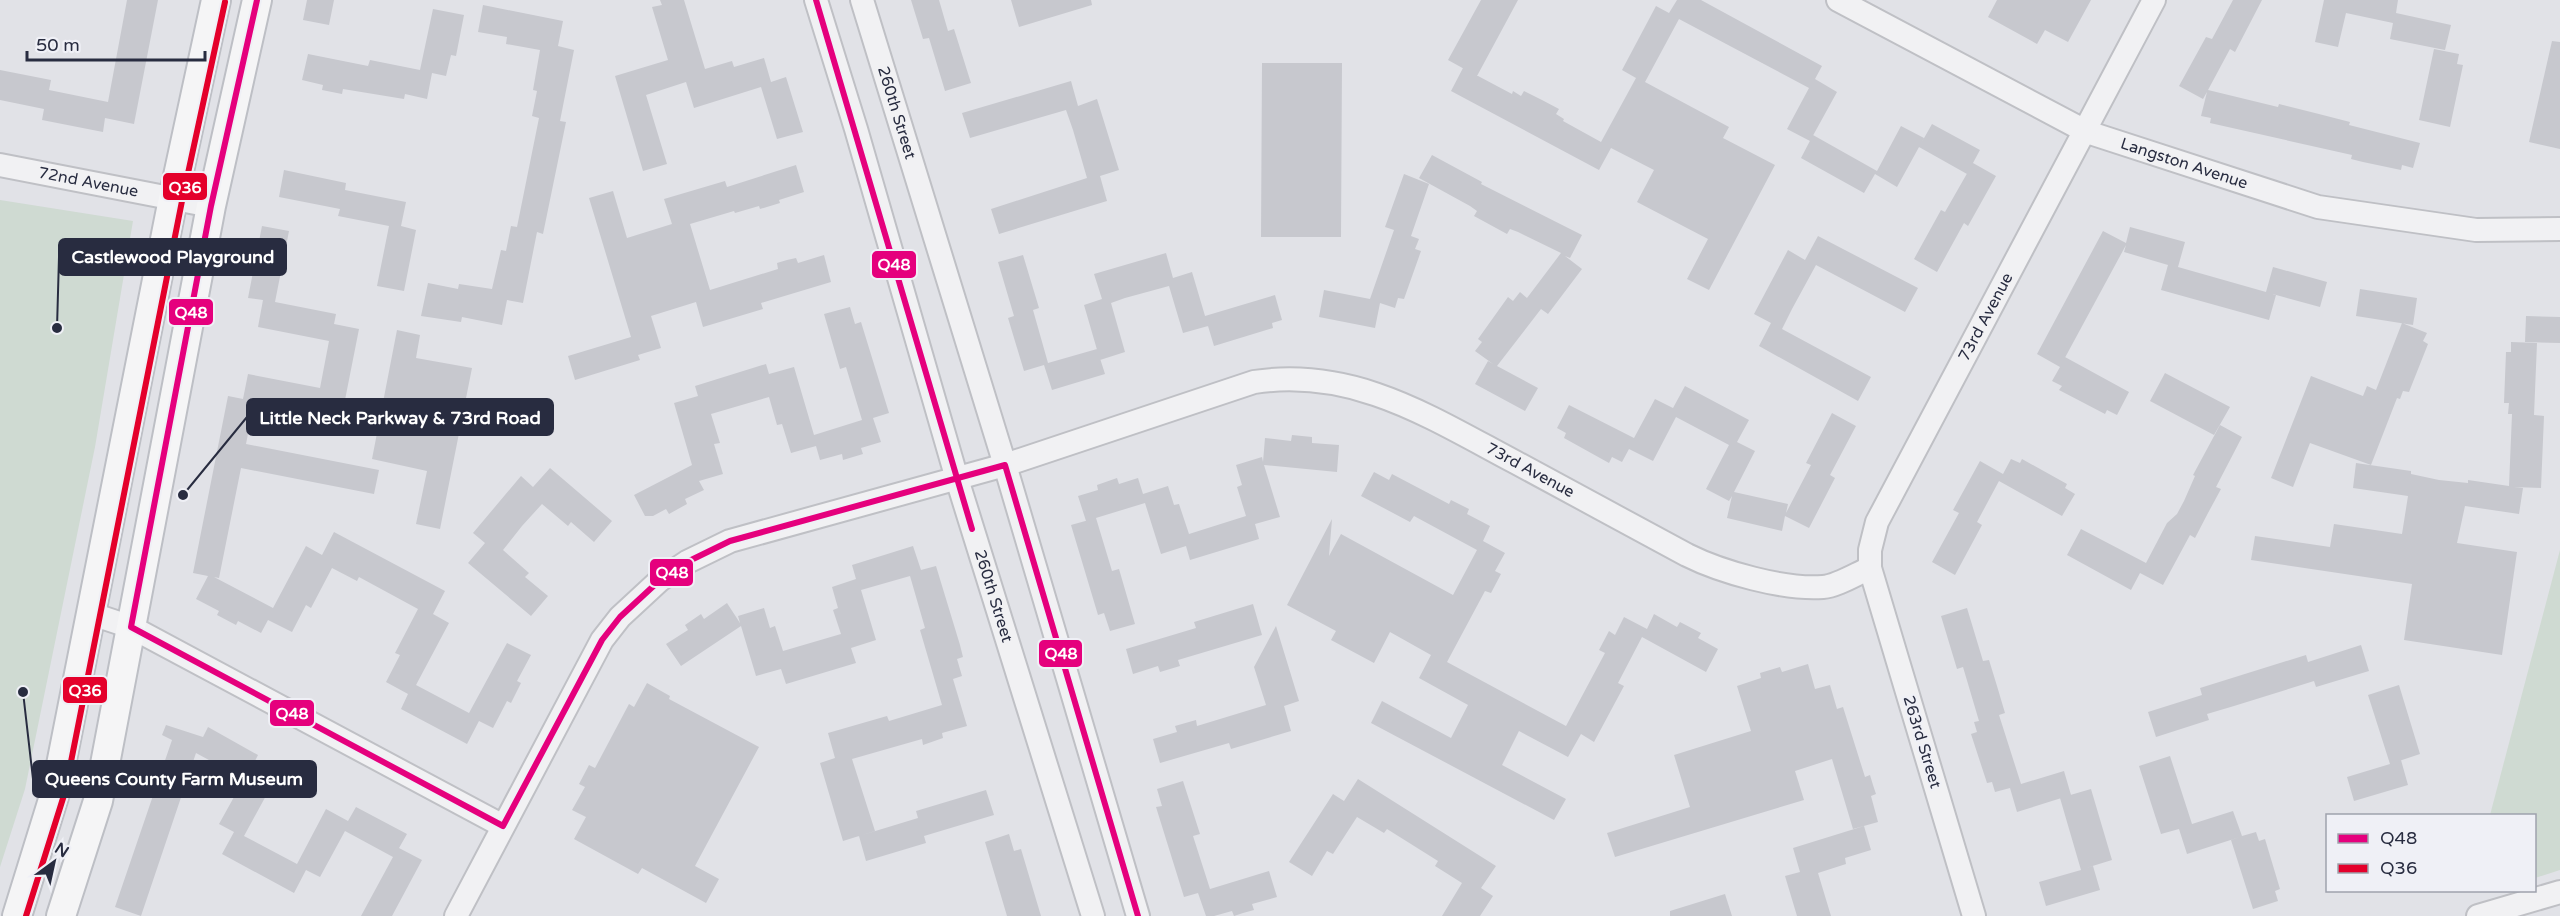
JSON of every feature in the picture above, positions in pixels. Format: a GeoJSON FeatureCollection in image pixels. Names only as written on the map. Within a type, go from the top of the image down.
{"type":"FeatureCollection","features":[{"type":"Feature","properties":{"kind":"main road"},"geometry":{"type":"LineString","coordinates":[[17,916],[56,790],[173,199],[216,0]]}},
{"type":"Feature","properties":{"kind":"main road"},"geometry":{"type":"LineString","coordinates":[[61,916],[98,801],[211,206],[257,0]]}},
{"type":"Feature","properties":{"kind":"street","name":"260th Street"},"geometry":{"type":"LineString","coordinates":[[816,0],[856,129],[957,479],[1093,916]]}},
{"type":"Feature","properties":{"kind":"street","name":"260th Street"},"geometry":{"type":"LineString","coordinates":[[862,0],[1005,465],[1138,916]]}},
{"type":"Feature","properties":{"kind":"street","name":"Langston Avenue"},"geometry":{"type":"LineString","coordinates":[[1838,0],[2087,132],[2318,207],[2476,230],[2560,229]]}},
{"type":"Feature","properties":{"kind":"street","name":"73rd Avenue"},"geometry":{"type":"LineString","coordinates":[[456,916],[603,640],[620,617],[660,580],[687,562],[730,541],[1005,465],[1254,382],[1297,378],[1323,381],[1353,386],[1406,404],[1687,555],[1719,569],[1761,579],[1824,587],[1870,568],[1870,550],[1877,522],[2087,132],[2154,0]]}},
{"type":"Feature","properties":{"kind":"street","name":"72nd Avenue"},"geometry":{"type":"LineString","coordinates":[[0,165],[211,206]]}},
{"type":"Feature","properties":{"kind":"street","name":"263rd Street"},"geometry":{"type":"LineString","coordinates":[[1870,568],[1974,916]]}},
{"type":"Feature","properties":{"kind":"street"},"geometry":{"type":"LineString","coordinates":[[92,614],[130,627],[503,826]]}},
{"type":"Feature","properties":{"kind":"street"},"geometry":{"type":"LineString","coordinates":[[2478,916],[2560,892]]}},
{"type":"Feature","properties":{"kind":"shaded area"},"geometry":{"type":"Polygon","coordinates":[[[0,200],[133,221],[95,447],[25,789],[0,867],[0,200]]]}},
{"type":"Feature","properties":{"kind":"shaded area"},"geometry":{"type":"Polygon","coordinates":[[[2560,550],[2560,870],[2536,878],[2536,814],[2490,814],[2560,550]]]}},
{"type":"Feature","properties":{"kind":"building"},"geometry":{"type":"Polygon","coordinates":[[[127,0],[158,0],[134,124],[105,118],[103,132],[42,120],[44,109],[0,100],[0,70],[51,80],[49,90],[108,102],[127,0]]]}},
{"type":"Feature","properties":{"kind":"building"},"geometry":{"type":"Polygon","coordinates":[[[307,0],[334,0],[329,25],[303,20],[307,0]]]}},
{"type":"Feature","properties":{"kind":"building"},"geometry":{"type":"Polygon","coordinates":[[[660,0],[684,0],[705,69],[732,61],[734,67],[764,58],[771,82],[786,77],[803,132],[777,139],[761,87],[694,108],[686,82],[646,95],[667,164],[643,171],[615,76],[668,60],[652,7],[662,5],[660,0]]]}},
{"type":"Feature","properties":{"kind":"building"},"geometry":{"type":"Polygon","coordinates":[[[911,0],[939,0],[948,31],[954,29],[971,83],[945,91],[929,38],[923,39],[911,0]]]}},
{"type":"Feature","properties":{"kind":"building"},"geometry":{"type":"Polygon","coordinates":[[[1011,0],[1091,0],[1092,5],[1019,27],[1011,0]]]}},
{"type":"Feature","properties":{"kind":"building"},"geometry":{"type":"Polygon","coordinates":[[[1481,0],[1518,0],[1477,76],[1448,60],[1481,0]]]}},
{"type":"Feature","properties":{"kind":"building"},"geometry":{"type":"Polygon","coordinates":[[[1677,0],[1701,0],[1822,66],[1815,79],[1837,92],[1810,141],[1787,129],[1809,88],[1679,19],[1645,82],[1729,127],[1723,138],[1775,165],[1709,290],[1687,279],[1708,239],[1637,202],[1654,170],[1611,148],[1599,170],[1451,91],[1463,68],[1512,94],[1513,91],[1521,96],[1524,91],[1559,109],[1556,114],[1564,119],[1563,121],[1601,142],[1636,78],[1622,70],[1656,6],[1669,13],[1677,0]]]}},
{"type":"Feature","properties":{"kind":"building"},"geometry":{"type":"Polygon","coordinates":[[[1997,0],[2091,0],[2068,42],[2045,30],[2037,44],[1988,17],[1997,0]]]}},
{"type":"Feature","properties":{"kind":"building"},"geometry":{"type":"Polygon","coordinates":[[[2233,0],[2262,0],[2235,52],[2230,49],[2208,90],[2278,107],[2279,104],[2315,113],[2350,122],[2349,125],[2420,143],[2413,168],[2402,165],[2401,170],[2363,162],[2351,159],[2352,155],[2210,123],[2211,118],[2201,116],[2207,92],[2203,99],[2179,86],[2206,37],[2212,39],[2233,0]]]}},
{"type":"Feature","properties":{"kind":"building"},"geometry":{"type":"Polygon","coordinates":[[[2324,0],[2398,0],[2396,13],[2451,25],[2445,50],[2390,39],[2393,23],[2346,13],[2338,47],[2315,42],[2324,0]]]}},
{"type":"Feature","properties":{"kind":"building"},"geometry":{"type":"Polygon","coordinates":[[[483,5],[563,21],[558,46],[574,50],[560,121],[566,122],[543,234],[537,232],[523,303],[507,300],[502,325],[462,317],[461,322],[421,316],[428,283],[458,289],[459,284],[492,289],[501,250],[506,251],[511,226],[517,227],[539,118],[532,116],[537,91],[533,90],[540,50],[506,44],[507,37],[478,32],[483,5]]]}},
{"type":"Feature","properties":{"kind":"building"},"geometry":{"type":"Polygon","coordinates":[[[433,9],[464,15],[456,56],[451,55],[446,76],[432,73],[427,99],[405,94],[404,99],[343,89],[342,94],[322,90],[323,85],[302,80],[308,54],[368,66],[370,60],[420,70],[433,9]]]}},
{"type":"Feature","properties":{"kind":"building"},"geometry":{"type":"Polygon","coordinates":[[[2552,41],[2560,42],[2560,149],[2529,142],[2552,41]]]}},
{"type":"Feature","properties":{"kind":"building"},"geometry":{"type":"Polygon","coordinates":[[[2434,49],[2459,54],[2457,64],[2463,65],[2450,127],[2419,120],[2434,49]]]}},
{"type":"Feature","properties":{"kind":"building"},"geometry":{"type":"Polygon","coordinates":[[[1262,63],[1342,63],[1341,237],[1261,237],[1262,63]]]}},
{"type":"Feature","properties":{"kind":"building"},"geometry":{"type":"Polygon","coordinates":[[[1071,81],[1078,106],[1097,99],[1119,170],[1100,176],[1107,201],[999,234],[991,209],[1087,178],[1073,130],[1066,110],[970,138],[962,113],[1071,81]]]}},
{"type":"Feature","properties":{"kind":"building"},"geometry":{"type":"Polygon","coordinates":[[[1932,124],[1980,150],[1967,174],[1919,147],[1932,124]]]}},
{"type":"Feature","properties":{"kind":"building"},"geometry":{"type":"Polygon","coordinates":[[[1901,126],[1924,138],[1897,187],[1875,174],[1864,193],[1801,158],[1813,135],[1877,171],[1901,126]]]}},
{"type":"Feature","properties":{"kind":"building"},"geometry":{"type":"Polygon","coordinates":[[[1432,155],[1482,182],[1481,184],[1582,235],[1570,258],[1565,256],[1582,269],[1548,314],[1541,309],[1497,366],[1538,388],[1525,411],[1475,384],[1488,361],[1493,364],[1475,351],[1482,342],[1478,339],[1508,297],[1513,301],[1520,292],[1527,298],[1561,253],[1510,229],[1507,234],[1474,216],[1477,211],[1470,206],[1419,178],[1432,155]]]}},
{"type":"Feature","properties":{"kind":"building"},"geometry":{"type":"Polygon","coordinates":[[[1973,163],[1996,176],[1968,226],[1964,223],[1937,272],[1914,259],[1941,210],[1945,212],[1973,163]]]}},
{"type":"Feature","properties":{"kind":"building"},"geometry":{"type":"Polygon","coordinates":[[[796,165],[804,192],[760,209],[759,206],[735,213],[734,211],[690,224],[710,290],[778,269],[777,263],[796,258],[798,263],[824,255],[831,282],[761,303],[763,309],[703,327],[696,302],[651,316],[661,348],[638,355],[640,360],[575,380],[568,356],[631,337],[589,198],[613,191],[627,238],[672,224],[664,199],[725,181],[727,187],[796,165]]]}},
{"type":"Feature","properties":{"kind":"building"},"geometry":{"type":"Polygon","coordinates":[[[284,170],[346,183],[345,190],[406,202],[401,226],[416,230],[404,291],[377,286],[389,226],[338,216],[340,209],[279,197],[284,170]]]}},
{"type":"Feature","properties":{"kind":"building"},"geometry":{"type":"Polygon","coordinates":[[[1404,174],[1429,184],[1411,236],[1419,239],[1415,249],[1421,251],[1404,299],[1398,298],[1395,308],[1380,303],[1375,328],[1319,317],[1324,290],[1370,299],[1394,230],[1385,227],[1404,174]]]}},
{"type":"Feature","properties":{"kind":"building"},"geometry":{"type":"Polygon","coordinates":[[[262,226],[289,231],[275,302],[336,314],[334,324],[359,329],[343,410],[318,405],[316,415],[254,403],[246,444],[379,470],[374,494],[241,468],[219,578],[214,577],[273,608],[306,546],[322,555],[334,532],[445,591],[433,614],[449,623],[416,685],[469,713],[507,643],[531,655],[517,681],[521,683],[511,703],[507,701],[493,728],[479,721],[467,744],[401,709],[408,694],[386,682],[400,655],[395,653],[418,609],[359,577],[357,581],[332,568],[311,608],[306,605],[292,632],[268,620],[261,633],[238,621],[236,625],[217,615],[219,611],[196,599],[208,576],[193,573],[228,396],[243,399],[248,374],[320,388],[329,341],[258,327],[263,300],[248,298],[262,226]]]}},
{"type":"Feature","properties":{"kind":"building"},"geometry":{"type":"Polygon","coordinates":[[[2130,227],[2185,242],[2178,267],[2266,292],[2273,267],[2327,282],[2320,307],[2269,293],[2276,295],[2269,320],[2161,290],[2168,265],[2124,252],[2126,245],[2065,357],[2129,392],[2117,415],[2107,410],[2105,414],[2059,390],[2062,386],[2052,381],[2060,367],[2037,354],[2103,231],[2126,243],[2130,227]]]}},
{"type":"Feature","properties":{"kind":"building"},"geometry":{"type":"Polygon","coordinates":[[[1818,236],[1918,288],[1905,312],[1816,265],[1792,309],[1782,329],[1871,377],[1858,401],[1759,346],[1771,323],[1754,314],[1788,250],[1805,260],[1818,236]]]}},
{"type":"Feature","properties":{"kind":"building"},"geometry":{"type":"Polygon","coordinates":[[[1166,253],[1173,278],[1192,272],[1208,326],[1183,333],[1169,286],[1125,298],[1111,303],[1125,352],[1100,360],[1084,305],[1102,299],[1094,274],[1166,253]]]}},
{"type":"Feature","properties":{"kind":"building"},"geometry":{"type":"Polygon","coordinates":[[[1023,255],[1039,308],[1033,310],[1048,363],[1097,349],[1105,374],[1052,390],[1044,365],[1024,371],[1008,318],[1014,316],[998,262],[1023,255]]]}},
{"type":"Feature","properties":{"kind":"building"},"geometry":{"type":"Polygon","coordinates":[[[2360,289],[2417,298],[2413,325],[2356,316],[2360,289]]]}},
{"type":"Feature","properties":{"kind":"building"},"geometry":{"type":"Polygon","coordinates":[[[1275,295],[1282,320],[1272,323],[1273,328],[1214,346],[1205,316],[1275,295]]]}},
{"type":"Feature","properties":{"kind":"building"},"geometry":{"type":"Polygon","coordinates":[[[850,307],[855,324],[861,322],[889,413],[873,418],[881,442],[861,448],[863,454],[843,460],[842,454],[820,460],[816,446],[791,453],[782,424],[777,425],[769,397],[711,414],[720,443],[714,444],[723,474],[699,481],[704,490],[685,499],[687,504],[669,514],[666,509],[653,516],[645,516],[634,495],[692,465],[674,403],[698,396],[695,386],[766,364],[769,374],[794,367],[814,435],[862,420],[846,367],[840,369],[824,314],[850,307]]]}},
{"type":"Feature","properties":{"kind":"building"},"geometry":{"type":"Polygon","coordinates":[[[2526,316],[2560,317],[2560,343],[2525,342],[2526,316]]]}},
{"type":"Feature","properties":{"kind":"building"},"geometry":{"type":"Polygon","coordinates":[[[2402,323],[2427,333],[2423,341],[2428,344],[2409,392],[2403,391],[2400,399],[2397,398],[2371,465],[2310,443],[2293,487],[2271,478],[2311,376],[2363,396],[2367,386],[2376,390],[2402,323]]]}},
{"type":"Feature","properties":{"kind":"building"},"geometry":{"type":"Polygon","coordinates":[[[397,330],[420,335],[416,358],[472,368],[440,529],[416,524],[427,471],[372,459],[397,330]]]}},
{"type":"Feature","properties":{"kind":"building"},"geometry":{"type":"Polygon","coordinates":[[[2511,342],[2537,343],[2534,415],[2544,416],[2541,488],[2514,487],[2523,488],[2519,514],[2465,506],[2457,543],[2517,552],[2502,655],[2404,640],[2412,584],[2251,560],[2255,536],[2330,547],[2334,524],[2402,534],[2408,496],[2353,488],[2356,463],[2411,471],[2411,474],[2439,480],[2468,483],[2468,480],[2509,486],[2512,414],[2508,414],[2509,403],[2504,403],[2506,352],[2511,352],[2511,342]]]}},
{"type":"Feature","properties":{"kind":"building"},"geometry":{"type":"Polygon","coordinates":[[[2165,373],[2230,407],[2214,435],[2150,401],[2165,373]]]}},
{"type":"Feature","properties":{"kind":"building"},"geometry":{"type":"Polygon","coordinates":[[[1685,386],[1749,420],[1737,442],[1755,451],[1734,492],[1788,504],[1786,513],[1811,465],[1806,463],[1832,413],[1856,426],[1830,475],[1835,478],[1809,528],[1785,516],[1782,531],[1727,518],[1732,496],[1729,501],[1706,489],[1729,445],[1676,417],[1653,461],[1629,449],[1622,462],[1612,457],[1609,463],[1564,438],[1566,433],[1557,428],[1569,405],[1634,438],[1655,399],[1673,408],[1685,386]]]}},
{"type":"Feature","properties":{"kind":"building"},"geometry":{"type":"Polygon","coordinates":[[[2220,425],[2242,437],[2216,487],[2221,489],[2195,538],[2190,535],[2163,585],[2140,573],[2131,590],[2067,555],[2081,529],[2146,563],[2167,523],[2177,514],[2184,501],[2195,476],[2193,475],[2220,425]]]}},
{"type":"Feature","properties":{"kind":"building"},"geometry":{"type":"Polygon","coordinates":[[[1292,435],[1312,437],[1312,443],[1339,445],[1337,472],[1264,465],[1280,517],[1255,524],[1259,539],[1190,560],[1186,546],[1161,554],[1145,503],[1086,521],[1078,496],[1098,490],[1097,485],[1117,478],[1119,484],[1138,478],[1143,494],[1168,486],[1174,505],[1179,504],[1189,534],[1246,516],[1237,487],[1242,485],[1236,465],[1262,457],[1263,462],[1265,438],[1291,441],[1292,435]]]}},
{"type":"Feature","properties":{"kind":"building"},"geometry":{"type":"Polygon","coordinates":[[[2011,459],[2020,463],[2022,459],[2067,484],[2065,488],[2075,494],[2062,516],[1999,481],[1977,522],[1982,525],[1955,575],[1932,562],[1959,513],[1953,510],[1980,461],[2003,474],[2011,459]]]}},
{"type":"Feature","properties":{"kind":"building"},"geometry":{"type":"Polygon","coordinates":[[[550,468],[612,521],[594,542],[571,522],[568,526],[542,504],[522,526],[503,550],[529,573],[525,577],[548,596],[531,616],[468,563],[485,543],[473,533],[521,476],[533,487],[550,468]]]}},
{"type":"Feature","properties":{"kind":"building"},"geometry":{"type":"Polygon","coordinates":[[[1374,472],[1389,480],[1392,474],[1449,504],[1451,500],[1469,509],[1467,514],[1490,526],[1483,541],[1505,553],[1495,571],[1501,574],[1491,593],[1485,591],[1447,662],[1566,726],[1605,653],[1599,650],[1609,631],[1615,635],[1624,617],[1647,629],[1654,614],[1677,627],[1680,622],[1701,633],[1698,638],[1718,649],[1706,672],[1642,637],[1618,683],[1624,686],[1594,742],[1581,734],[1568,757],[1519,731],[1502,765],[1566,799],[1554,820],[1371,723],[1382,701],[1451,738],[1468,705],[1419,678],[1431,655],[1390,632],[1374,663],[1331,640],[1336,631],[1287,605],[1332,519],[1329,556],[1341,534],[1453,595],[1477,550],[1414,516],[1410,522],[1361,496],[1374,472]]]}},
{"type":"Feature","properties":{"kind":"building"},"geometry":{"type":"Polygon","coordinates":[[[1096,518],[1112,571],[1119,569],[1135,624],[1110,631],[1104,613],[1098,615],[1071,525],[1096,518]]]}},
{"type":"Feature","properties":{"kind":"building"},"geometry":{"type":"Polygon","coordinates":[[[913,546],[921,570],[936,566],[960,645],[963,657],[957,659],[962,676],[953,679],[967,726],[942,733],[943,738],[923,745],[922,739],[852,759],[875,831],[843,841],[820,763],[835,758],[828,733],[887,716],[889,721],[942,705],[920,630],[925,628],[910,576],[861,590],[876,640],[851,648],[856,663],[786,684],[781,669],[756,676],[741,626],[681,666],[666,644],[688,630],[685,625],[701,614],[704,619],[727,603],[740,623],[738,616],[764,608],[770,628],[775,626],[783,651],[841,634],[833,610],[838,608],[832,587],[856,579],[852,565],[913,546]]]}},
{"type":"Feature","properties":{"kind":"building"},"geometry":{"type":"Polygon","coordinates":[[[1253,604],[1262,635],[1178,660],[1180,666],[1160,672],[1158,666],[1133,674],[1126,649],[1196,628],[1194,622],[1253,604]]]}},
{"type":"Feature","properties":{"kind":"building"},"geometry":{"type":"Polygon","coordinates":[[[1967,608],[1983,661],[1989,660],[1997,686],[2005,713],[1999,715],[2021,784],[2064,771],[2071,795],[2017,812],[2010,788],[1995,792],[1992,782],[1987,783],[1971,734],[1977,732],[1974,722],[1979,721],[1963,667],[1957,669],[1941,616],[1967,608]]]}},
{"type":"Feature","properties":{"kind":"building"},"geometry":{"type":"Polygon","coordinates":[[[1276,626],[1299,701],[1284,706],[1291,731],[1231,749],[1229,743],[1160,763],[1153,739],[1177,732],[1175,726],[1196,720],[1197,726],[1266,705],[1254,667],[1276,626]]]}},
{"type":"Feature","properties":{"kind":"building"},"geometry":{"type":"Polygon","coordinates":[[[2361,645],[2369,671],[2316,687],[2314,681],[2207,714],[2209,720],[2156,737],[2148,712],[2202,695],[2200,688],[2306,655],[2308,662],[2361,645]]]}},
{"type":"Feature","properties":{"kind":"building"},"geometry":{"type":"Polygon","coordinates":[[[1808,664],[1815,689],[1830,685],[1837,709],[1843,707],[1865,777],[1870,775],[1876,794],[1871,796],[1878,822],[1853,829],[1832,759],[1795,771],[1804,800],[1615,857],[1607,833],[1690,807],[1674,755],[1751,731],[1737,686],[1761,678],[1760,673],[1780,667],[1782,672],[1808,664]]]}},
{"type":"Feature","properties":{"kind":"building"},"geometry":{"type":"Polygon","coordinates":[[[647,683],[670,696],[669,699],[759,747],[695,866],[719,879],[706,903],[642,868],[638,874],[574,839],[586,817],[572,810],[585,787],[579,784],[589,765],[595,768],[629,704],[634,707],[647,683]]]}},
{"type":"Feature","properties":{"kind":"building"},"geometry":{"type":"Polygon","coordinates":[[[2399,685],[2420,754],[2401,760],[2408,785],[2354,801],[2347,777],[2390,764],[2368,695],[2399,685]]]}},
{"type":"Feature","properties":{"kind":"building"},"geometry":{"type":"Polygon","coordinates":[[[166,725],[203,737],[208,727],[258,755],[251,769],[274,781],[244,836],[297,864],[326,809],[348,821],[356,807],[407,834],[399,848],[422,860],[392,916],[361,916],[393,857],[345,831],[320,877],[306,870],[294,893],[222,854],[234,832],[219,824],[244,779],[196,753],[141,916],[115,907],[172,740],[162,735],[166,725]]]}},
{"type":"Feature","properties":{"kind":"building"},"geometry":{"type":"Polygon","coordinates":[[[2170,756],[2192,824],[2233,811],[2242,836],[2256,832],[2259,841],[2265,839],[2280,889],[2275,891],[2278,901],[2253,909],[2231,840],[2240,837],[2187,854],[2179,829],[2161,834],[2139,766],[2170,756]]]}},
{"type":"Feature","properties":{"kind":"building"},"geometry":{"type":"Polygon","coordinates":[[[1358,779],[1496,866],[1481,888],[1493,896],[1480,916],[1442,916],[1462,883],[1435,866],[1438,861],[1387,829],[1384,833],[1357,817],[1333,854],[1327,851],[1312,876],[1289,862],[1333,794],[1344,801],[1358,779]]]}},
{"type":"Feature","properties":{"kind":"building"},"geometry":{"type":"Polygon","coordinates":[[[1183,781],[1200,834],[1193,836],[1210,889],[1269,871],[1277,897],[1252,904],[1254,910],[1234,916],[1232,911],[1206,916],[1198,893],[1184,897],[1156,807],[1162,806],[1157,789],[1183,781]]]}},
{"type":"Feature","properties":{"kind":"building"},"geometry":{"type":"Polygon","coordinates":[[[2091,789],[2112,860],[2086,868],[2093,866],[2100,890],[2046,906],[2039,882],[2081,870],[2060,798],[2091,789]]]}},
{"type":"Feature","properties":{"kind":"building"},"geometry":{"type":"Polygon","coordinates":[[[986,790],[994,815],[924,836],[926,843],[866,861],[859,836],[918,818],[916,811],[986,790]]]}},
{"type":"Feature","properties":{"kind":"building"},"geometry":{"type":"Polygon","coordinates":[[[1864,826],[1871,850],[1845,858],[1846,864],[1818,873],[1831,916],[1797,916],[1785,876],[1800,872],[1793,848],[1864,826]]]}},
{"type":"Feature","properties":{"kind":"building"},"geometry":{"type":"Polygon","coordinates":[[[1009,834],[1014,851],[1021,849],[1041,916],[1007,916],[985,842],[1009,834]]]}},
{"type":"Feature","properties":{"kind":"building"},"geometry":{"type":"Polygon","coordinates":[[[1725,894],[1732,916],[1670,916],[1670,911],[1725,894]]]}},
{"type":"Feature","properties":{"kind":"transit line","name":"Q48"},"geometry":{"type":"LineString","coordinates":[[257,0],[211,206],[131,627],[503,826],[602,640],[620,617],[660,580],[687,562],[730,541],[1005,465],[1138,916]]}},
{"type":"Feature","properties":{"kind":"transit line","name":"Q48"},"geometry":{"type":"LineString","coordinates":[[816,0],[972,529]]}},
{"type":"Feature","properties":{"kind":"transit line","name":"Q36"},"geometry":{"type":"LineString","coordinates":[[26,916],[65,792],[182,201],[225,2]]}},
{"type":"Feature","properties":{"kind":"place","name":"Castlewood Playground"},"geometry":{"type":"Point","coordinates":[57,328]}},
{"type":"Feature","properties":{"kind":"place","name":"Little Neck Parkway & 73rd Road"},"geometry":{"type":"Point","coordinates":[183,495]}},
{"type":"Feature","properties":{"kind":"place","name":"Queens County Farm Museum"},"geometry":{"type":"Point","coordinates":[23,692]}}]}
